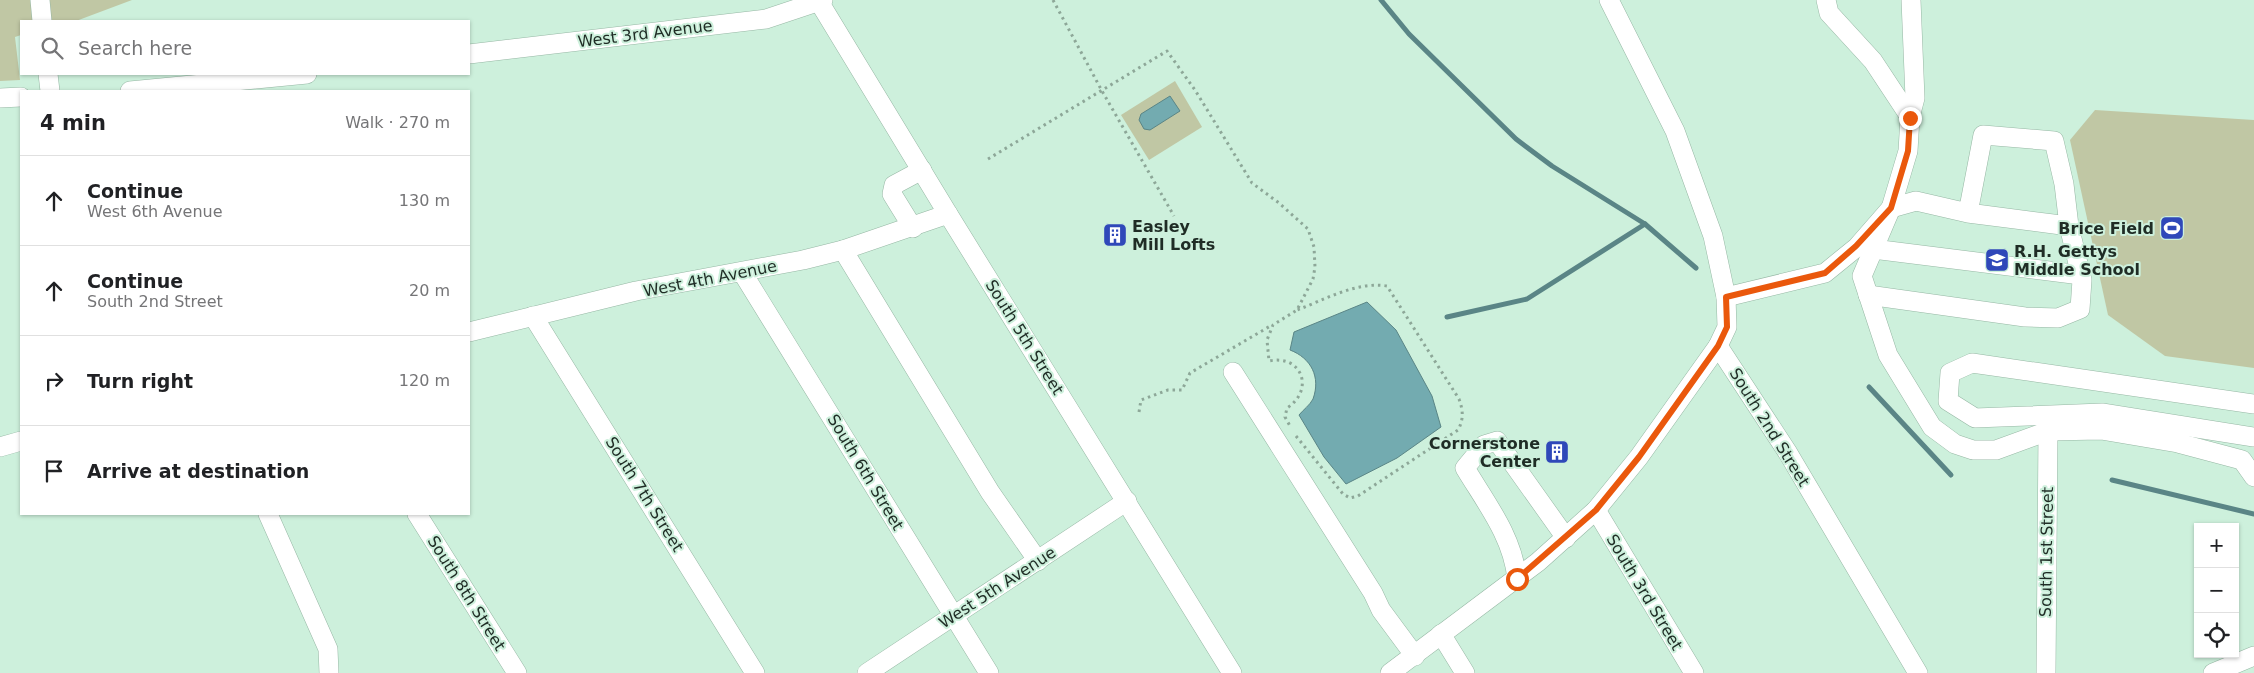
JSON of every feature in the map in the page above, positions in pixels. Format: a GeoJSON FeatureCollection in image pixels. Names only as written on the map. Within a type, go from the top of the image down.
{"type":"FeatureCollection","features":[{"type":"Feature","properties":{"kind":"street"},"geometry":{"type":"LineString","coordinates":[[40,0],[42,20]]}},
{"type":"Feature","properties":{"kind":"street"},"geometry":{"type":"LineString","coordinates":[[1390,673],[1517,579],[1596,510],[1639,457],[1718,346],[1727,327],[1726,297],[1713,236],[1676,131],[1608,0]]}},
{"type":"Feature","properties":{"kind":"street"},"geometry":{"type":"LineString","coordinates":[[1826,0],[1829,13],[1873,61],[1910,118]]}},
{"type":"Feature","properties":{"kind":"street"},"geometry":{"type":"LineString","coordinates":[[1911,0],[1915,98],[1910,118],[1908,151],[1891,208],[1862,276],[1888,355],[1932,426],[1955,444],[1973,450],[1996,450],[2048,431],[2101,430],[2178,443],[2242,460],[2254,477]]}},
{"type":"Feature","properties":{"kind":"street","name":"West 3rd Avenue"},"geometry":{"type":"LineString","coordinates":[[470,54],[766,19],[820,1]]}},
{"type":"Feature","properties":{"kind":"street","name":"South 5th Street"},"geometry":{"type":"LineString","coordinates":[[820,1],[948,214],[1232,673]]}},
{"type":"Feature","properties":{"kind":"street"},"geometry":{"type":"LineString","coordinates":[[48,75],[50,90]]}},
{"type":"Feature","properties":{"kind":"street"},"geometry":{"type":"LineString","coordinates":[[140,90],[297,75]]}},
{"type":"Feature","properties":{"kind":"street"},"geometry":{"type":"LineString","coordinates":[[0,98],[20,97]]}},
{"type":"Feature","properties":{"kind":"street"},"geometry":{"type":"LineString","coordinates":[[1868,295],[2025,317],[2058,318],[2080,310],[2081,275],[2054,141],[1983,135],[1968,214]]}},
{"type":"Feature","properties":{"kind":"street"},"geometry":{"type":"LineString","coordinates":[[913,228],[892,194],[891,189],[894,185],[922,170]]}},
{"type":"Feature","properties":{"kind":"street"},"geometry":{"type":"LineString","coordinates":[[1726,297],[1825,273],[1856,246],[1891,208],[1916,201],[1968,214],[2070,226]]}},
{"type":"Feature","properties":{"kind":"street","name":"West 4th Avenue"},"geometry":{"type":"LineString","coordinates":[[470,332],[636,291],[742,272],[843,250],[913,228],[948,214]]}},
{"type":"Feature","properties":{"kind":"street"},"geometry":{"type":"LineString","coordinates":[[1874,249],[2081,275]]}},
{"type":"Feature","properties":{"kind":"street"},"geometry":{"type":"LineString","coordinates":[[843,250],[990,492],[1038,560]]}},
{"type":"Feature","properties":{"kind":"street","name":"South 6th Street"},"geometry":{"type":"LineString","coordinates":[[742,272],[989,673]]}},
{"type":"Feature","properties":{"kind":"street","name":"South 7th Street"},"geometry":{"type":"LineString","coordinates":[[533,316],[755,673]]}},
{"type":"Feature","properties":{"kind":"street","name":"South 2nd Street"},"geometry":{"type":"LineString","coordinates":[[1718,346],[1788,453],[1918,673]]}},
{"type":"Feature","properties":{"kind":"street"},"geometry":{"type":"LineString","coordinates":[[2254,404],[1972,362],[1950,374],[1948,401],[1975,418],[2102,413],[2254,437]]}},
{"type":"Feature","properties":{"kind":"street"},"geometry":{"type":"LineString","coordinates":[[1233,372],[1374,593],[1381,610],[1415,656]]}},
{"type":"Feature","properties":{"kind":"street","name":"South 1st Street"},"geometry":{"type":"LineString","coordinates":[[2046,673],[2048,431]]}},
{"type":"Feature","properties":{"kind":"street"},"geometry":{"type":"LineString","coordinates":[[0,446],[20,441]]}},
{"type":"Feature","properties":{"kind":"street"},"geometry":{"type":"LineString","coordinates":[[1517,579],[1515,559],[1508,540],[1464,468],[1484,444],[1497,441],[1566,538]]}},
{"type":"Feature","properties":{"kind":"street","name":"West 5th Avenue"},"geometry":{"type":"LineString","coordinates":[[867,673],[1127,501]]}},
{"type":"Feature","properties":{"kind":"street","name":"South 3rd Street"},"geometry":{"type":"LineString","coordinates":[[1596,510],[1694,673]]}},
{"type":"Feature","properties":{"kind":"street"},"geometry":{"type":"LineString","coordinates":[[268,515],[328,649],[329,673]]}},
{"type":"Feature","properties":{"kind":"street","name":"South 8th Street"},"geometry":{"type":"LineString","coordinates":[[418,515],[517,673]]}},
{"type":"Feature","properties":{"kind":"street"},"geometry":{"type":"LineString","coordinates":[[1441,634],[1465,673]]}},
{"type":"Feature","properties":{"kind":"street"},"geometry":{"type":"LineString","coordinates":[[2213,673],[2254,656]]}},
{"type":"Feature","properties":{"kind":"path"},"geometry":{"type":"LineString","coordinates":[[1053,0],[1102,91],[1174,216]]}},
{"type":"Feature","properties":{"kind":"path"},"geometry":{"type":"LineString","coordinates":[[988,159],[1167,51],[1196,90],[1252,182],[1279,202],[1308,229],[1314,247],[1315,267],[1313,279],[1297,310]]}},
{"type":"Feature","properties":{"kind":"path"},"geometry":{"type":"LineString","coordinates":[[1139,412],[1141,400],[1168,390],[1182,390],[1190,374],[1297,310],[1358,287],[1375,284],[1387,286],[1459,399],[1463,409],[1462,422],[1458,430],[1358,496],[1350,498],[1342,494],[1295,435],[1285,418],[1287,408],[1296,402],[1302,393],[1303,382],[1299,371],[1291,363],[1279,359],[1269,361],[1267,340],[1273,325]]}},
{"type":"Feature","properties":{"kind":"green space"},"geometry":{"type":"Polygon","coordinates":[[[0,0],[132,0],[79,20],[20,20],[20,35],[15,37],[20,80],[0,81],[0,0]]]}},
{"type":"Feature","properties":{"kind":"green space"},"geometry":{"type":"Polygon","coordinates":[[[1175,81],[1202,127],[1149,160],[1121,115],[1175,81]]]}},
{"type":"Feature","properties":{"kind":"green space","name":"Brice Field"},"geometry":{"type":"Polygon","coordinates":[[[2095,110],[2254,120],[2254,368],[2165,356],[2108,315],[2070,140],[2095,110]]]}},
{"type":"Feature","properties":{"kind":"water"},"geometry":{"type":"Polygon","coordinates":[[[1170,96],[1180,111],[1150,130],[1144,129],[1139,120],[1141,114],[1170,96]]]}},
{"type":"Feature","properties":{"kind":"water"},"geometry":{"type":"Polygon","coordinates":[[[1367,302],[1396,330],[1432,396],[1441,427],[1397,458],[1346,484],[1324,457],[1299,415],[1313,399],[1316,383],[1309,363],[1290,350],[1294,332],[1367,302]]]}},
{"type":"Feature","properties":{"kind":"waterway"},"geometry":{"type":"LineString","coordinates":[[1381,0],[1409,34],[1516,139],[1552,166],[1645,224],[1696,268]]}},
{"type":"Feature","properties":{"kind":"waterway"},"geometry":{"type":"LineString","coordinates":[[1447,317],[1527,299],[1645,224]]}},
{"type":"Feature","properties":{"kind":"waterway"},"geometry":{"type":"LineString","coordinates":[[1869,387],[1951,475]]}},
{"type":"Feature","properties":{"kind":"waterway"},"geometry":{"type":"LineString","coordinates":[[2112,480],[2254,514]]}},
{"type":"Feature","properties":{"kind":"place","name":"Brice Field"},"geometry":{"type":"Point","coordinates":[2172,228]}},
{"type":"Feature","properties":{"kind":"place","name":"Easley Mill Lofts"},"geometry":{"type":"Point","coordinates":[1115,235]}},
{"type":"Feature","properties":{"kind":"place","name":"R.H. Gettys Middle School"},"geometry":{"type":"Point","coordinates":[1997,260]}},
{"type":"Feature","properties":{"kind":"place","name":"Cornerstone Center"},"geometry":{"type":"Point","coordinates":[1557,452]}},
{"type":"Feature","properties":{"kind":"route"},"geometry":{"type":"LineString","coordinates":[[1517,579],[1596,510],[1639,457],[1718,346],[1727,327],[1726,297],[1825,273],[1856,246],[1891,208],[1908,151],[1910,118]]}}]}
